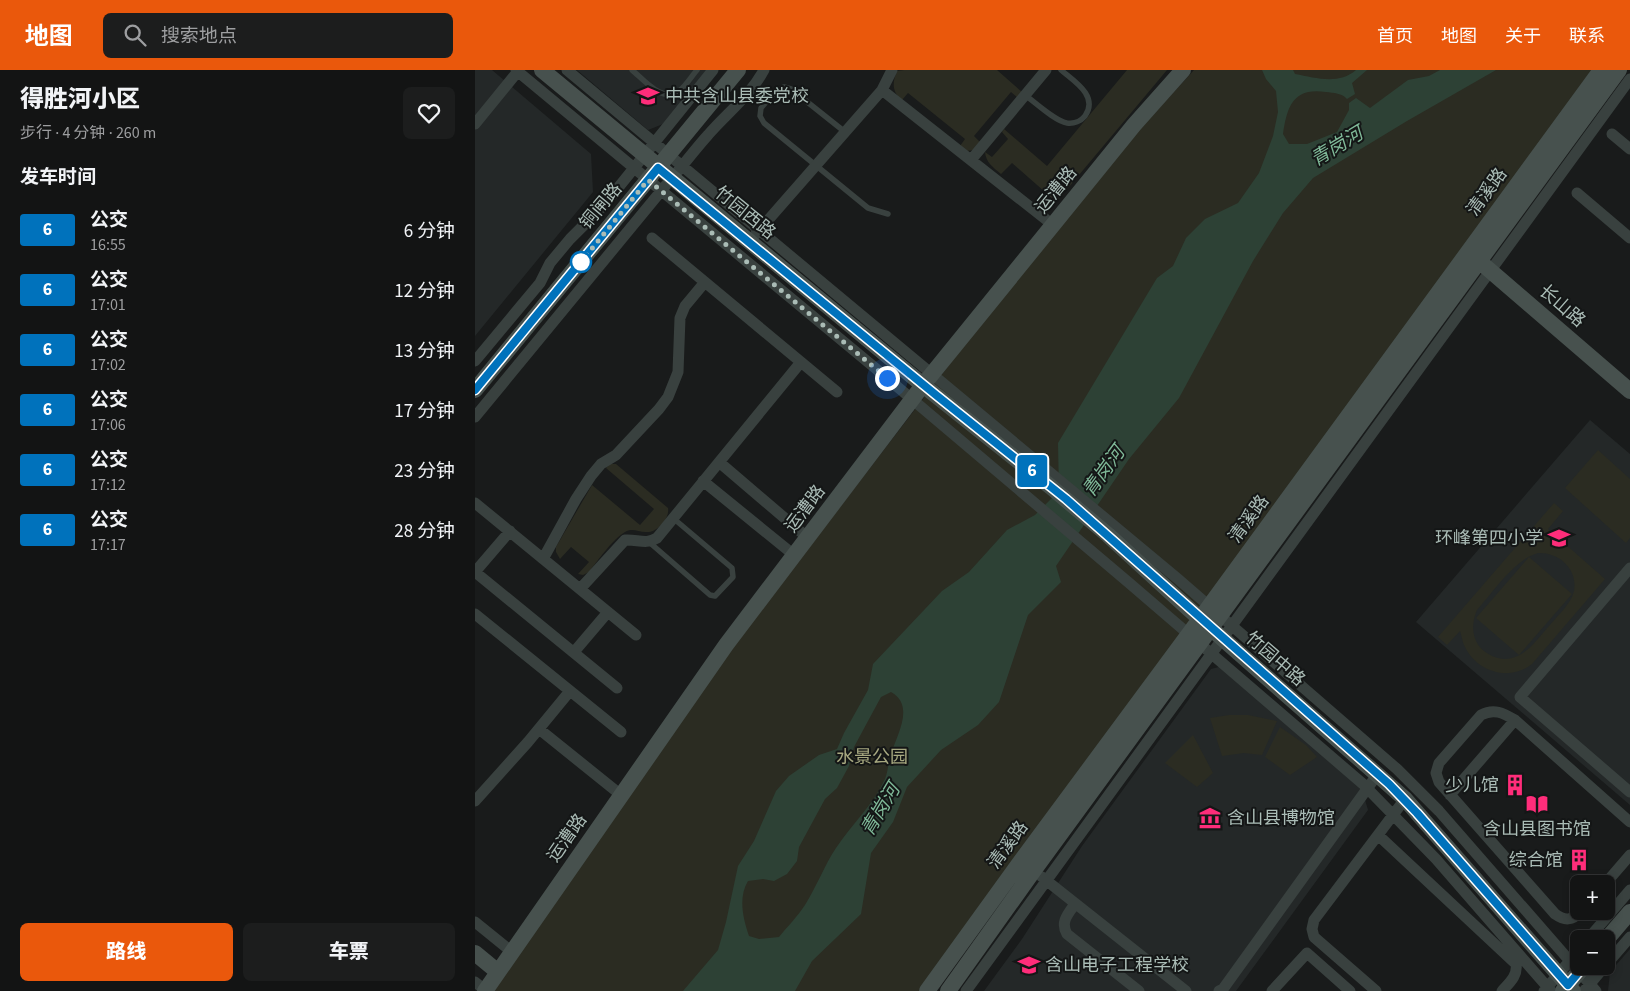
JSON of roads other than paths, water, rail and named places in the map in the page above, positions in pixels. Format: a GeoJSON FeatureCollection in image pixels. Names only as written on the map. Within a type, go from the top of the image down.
{"type":"FeatureCollection","features":[{"type":"Feature","properties":{"kind":"main road","name":"竹园西路"},"geometry":{"type":"LineString","coordinates":[[542,70],[653,174],[667,185],[754,236],[928,380]]}},
{"type":"Feature","properties":{"kind":"main road","name":"铜闸路"},"geometry":{"type":"LineString","coordinates":[[475,390],[738,70]]}},
{"type":"Feature","properties":{"kind":"main road","name":"运漕路"},"geometry":{"type":"LineString","coordinates":[[482,988],[498,972],[726,645],[912,399],[1134,125],[1183,70]]}},
{"type":"Feature","properties":{"kind":"main road","name":"清溪路"},"geometry":{"type":"LineString","coordinates":[[1480,262],[1601,70]]}},
{"type":"Feature","properties":{"kind":"main road","name":"清溪路"},"geometry":{"type":"LineString","coordinates":[[947,991],[1216,622],[1364,407],[1480,262],[1619,70]]}},
{"type":"Feature","properties":{"kind":"main road","name":"长山路"},"geometry":{"type":"LineString","coordinates":[[1480,262],[1630,391]]}},
{"type":"Feature","properties":{"kind":"main road","name":"竹园中路"},"geometry":{"type":"LineString","coordinates":[[928,380],[1108,535],[1216,622],[1377,775],[1405,799],[1570,983]]}},
{"type":"Feature","properties":{"kind":"main road","name":"清溪路"},"geometry":{"type":"LineString","coordinates":[[927,991],[1033,871]]}},
{"type":"Feature","properties":{"kind":"main road"},"geometry":{"type":"LineString","coordinates":[[1615,930],[1630,912]]}},
{"type":"Feature","properties":{"kind":"main road"},"geometry":{"type":"LineString","coordinates":[[475,953],[498,972]]}},
{"type":"Feature","properties":{"kind":"street"},"geometry":{"type":"LineString","coordinates":[[475,124],[518,70],[639,162]]}},
{"type":"Feature","properties":{"kind":"street"},"geometry":{"type":"LineString","coordinates":[[567,70],[683,166],[754,236],[882,90],[893,70]]}},
{"type":"Feature","properties":{"kind":"street"},"geometry":{"type":"LineString","coordinates":[[475,361],[540,283],[550,263],[570,239],[605,204],[713,70]]}},
{"type":"Feature","properties":{"kind":"street"},"geometry":{"type":"LineString","coordinates":[[475,417],[708,134],[737,106],[764,70]]}},
{"type":"Feature","properties":{"kind":"street"},"geometry":{"type":"LineString","coordinates":[[971,160],[1046,70]]}},
{"type":"Feature","properties":{"kind":"street"},"geometry":{"type":"LineString","coordinates":[[1216,622],[1480,262],[1630,79]]}},
{"type":"Feature","properties":{"kind":"street"},"geometry":{"type":"LineString","coordinates":[[882,90],[1053,225]]}},
{"type":"Feature","properties":{"kind":"street"},"geometry":{"type":"LineString","coordinates":[[1612,134],[1630,149]]}},
{"type":"Feature","properties":{"kind":"street"},"geometry":{"type":"LineString","coordinates":[[667,185],[912,399],[1368,788],[1436,859],[1570,983]]}},
{"type":"Feature","properties":{"kind":"street"},"geometry":{"type":"LineString","coordinates":[[1577,193],[1629,237]]}},
{"type":"Feature","properties":{"kind":"street"},"geometry":{"type":"LineString","coordinates":[[652,238],[837,392]]}},
{"type":"Feature","properties":{"kind":"street"},"geometry":{"type":"LineString","coordinates":[[543,559],[575,499],[591,476],[601,464],[616,455],[668,397],[678,372],[680,318],[685,306],[705,282]]}},
{"type":"Feature","properties":{"kind":"street"},"geometry":{"type":"LineString","coordinates":[[580,589],[625,540],[649,542],[657,538],[801,362]]}},
{"type":"Feature","properties":{"kind":"street"},"geometry":{"type":"LineString","coordinates":[[928,380],[1409,781],[1439,811],[1570,983]]}},
{"type":"Feature","properties":{"kind":"street"},"geometry":{"type":"LineString","coordinates":[[719,462],[808,538]]}},
{"type":"Feature","properties":{"kind":"street"},"geometry":{"type":"LineString","coordinates":[[703,481],[794,555]]}},
{"type":"Feature","properties":{"kind":"street"},"geometry":{"type":"LineString","coordinates":[[475,503],[635,635]]}},
{"type":"Feature","properties":{"kind":"street"},"geometry":{"type":"LineString","coordinates":[[510,531],[475,572],[617,688]]}},
{"type":"Feature","properties":{"kind":"street"},"geometry":{"type":"LineString","coordinates":[[1630,568],[1520,697],[1630,792]]}},
{"type":"Feature","properties":{"kind":"street"},"geometry":{"type":"LineString","coordinates":[[574,652],[608,612]]}},
{"type":"Feature","properties":{"kind":"street"},"geometry":{"type":"LineString","coordinates":[[475,614],[621,732]]}},
{"type":"Feature","properties":{"kind":"street"},"geometry":{"type":"LineString","coordinates":[[475,801],[570,691]]}},
{"type":"Feature","properties":{"kind":"street"},"geometry":{"type":"LineString","coordinates":[[1570,919],[1562,920],[1555,914],[1439,782],[1435,773],[1439,763],[1481,715],[1487,711],[1504,713],[1515,720],[1630,822]]}},
{"type":"Feature","properties":{"kind":"street"},"geometry":{"type":"LineString","coordinates":[[1450,795],[1515,720]]}},
{"type":"Feature","properties":{"kind":"street"},"geometry":{"type":"LineString","coordinates":[[539,728],[621,795]]}},
{"type":"Feature","properties":{"kind":"street"},"geometry":{"type":"LineString","coordinates":[[1219,991],[1223,989],[1377,775]]}},
{"type":"Feature","properties":{"kind":"street"},"geometry":{"type":"LineString","coordinates":[[1376,991],[1314,937],[1312,929],[1313,920],[1405,799]]}},
{"type":"Feature","properties":{"kind":"street"},"geometry":{"type":"LineString","coordinates":[[1377,835],[1515,964],[1517,971],[1514,978],[1502,991]]}},
{"type":"Feature","properties":{"kind":"street"},"geometry":{"type":"LineString","coordinates":[[1613,875],[1630,855]]}},
{"type":"Feature","properties":{"kind":"street"},"geometry":{"type":"LineString","coordinates":[[966,991],[1033,871],[1186,991]]}},
{"type":"Feature","properties":{"kind":"street"},"geometry":{"type":"LineString","coordinates":[[1596,930],[1630,890]]}},
{"type":"Feature","properties":{"kind":"street"},"geometry":{"type":"LineString","coordinates":[[1075,904],[1063,922],[1063,928],[1067,934],[1139,991]]}},
{"type":"Feature","properties":{"kind":"street"},"geometry":{"type":"LineString","coordinates":[[475,922],[512,952]]}},
{"type":"Feature","properties":{"kind":"street"},"geometry":{"type":"LineString","coordinates":[[1615,954],[1630,937]]}},
{"type":"Feature","properties":{"kind":"street"},"geometry":{"type":"LineString","coordinates":[[1272,991],[1307,953],[1350,991]]}},
{"type":"Feature","properties":{"kind":"street"},"geometry":{"type":"LineString","coordinates":[[1570,983],[1586,975]]}},
{"type":"Feature","properties":{"kind":"lane"},"geometry":{"type":"LineString","coordinates":[[632,70],[658,92],[667,95],[679,91],[697,70]]}},
{"type":"Feature","properties":{"kind":"lane"},"geometry":{"type":"LineString","coordinates":[[1025,95],[1060,120],[1075,123],[1084,118],[1089,109],[1088,97],[1084,90],[1061,70]]}},
{"type":"Feature","properties":{"kind":"lane"},"geometry":{"type":"LineString","coordinates":[[845,132],[791,89],[784,87],[776,91],[761,108],[760,116],[764,123],[868,208],[889,214]]}},
{"type":"Feature","properties":{"kind":"lane"},"geometry":{"type":"LineString","coordinates":[[649,542],[711,595],[719,594],[733,577],[732,568],[673,518]]}},
{"type":"Feature","properties":{"kind":"water","name":"青岗河"},"geometry":{"type":"Polygon","coordinates":[[[1262,70],[1293,70],[1295,74],[1335,79],[1349,75],[1356,70],[1367,70],[1352,83],[1355,94],[1347,99],[1338,94],[1315,91],[1299,96],[1294,101],[1287,115],[1283,134],[1289,144],[1307,144],[1337,132],[1349,110],[1349,103],[1356,98],[1370,108],[1408,80],[1429,76],[1440,70],[1496,70],[1313,178],[1283,213],[1253,261],[1179,398],[1129,459],[1056,566],[1061,582],[1028,615],[999,702],[978,725],[941,750],[907,787],[893,822],[871,853],[861,914],[812,961],[795,991],[683,991],[718,950],[738,866],[754,841],[776,791],[789,776],[819,755],[837,749],[868,690],[873,664],[942,591],[969,572],[1007,530],[1035,515],[1059,491],[1058,443],[1157,278],[1173,266],[1186,238],[1205,219],[1238,203],[1259,173],[1273,136],[1278,112],[1276,91],[1266,79],[1262,70]],[[891,692],[881,697],[854,747],[849,766],[837,788],[825,799],[799,847],[797,861],[787,874],[774,881],[763,879],[748,881],[742,901],[743,915],[749,936],[759,939],[779,937],[802,909],[842,839],[875,797],[886,776],[890,757],[900,731],[903,713],[902,705],[891,692]]]}},
{"type":"Feature","properties":{"kind":"place","name":"中共含山县委党校"},"geometry":{"type":"Point","coordinates":[648,96]}},
{"type":"Feature","properties":{"kind":"place","name":"环峰第四小学"},"geometry":{"type":"Point","coordinates":[1559,538]}},
{"type":"Feature","properties":{"kind":"place","name":"少儿馆"},"geometry":{"type":"Point","coordinates":[1515,785]}},
{"type":"Feature","properties":{"kind":"place","name":"含山县图书馆"},"geometry":{"type":"Point","coordinates":[1537,804]}},
{"type":"Feature","properties":{"kind":"place","name":"含山县博物馆"},"geometry":{"type":"Point","coordinates":[1210,818]}},
{"type":"Feature","properties":{"kind":"place","name":"综合馆"},"geometry":{"type":"Point","coordinates":[1579,860]}},
{"type":"Feature","properties":{"kind":"place","name":"含山电子工程学校"},"geometry":{"type":"Point","coordinates":[1029,965]}},
{"type":"Feature","properties":{"kind":"park label","name":"水景公园"},"geometry":{"type":"Point","coordinates":[872,757]}}]}
